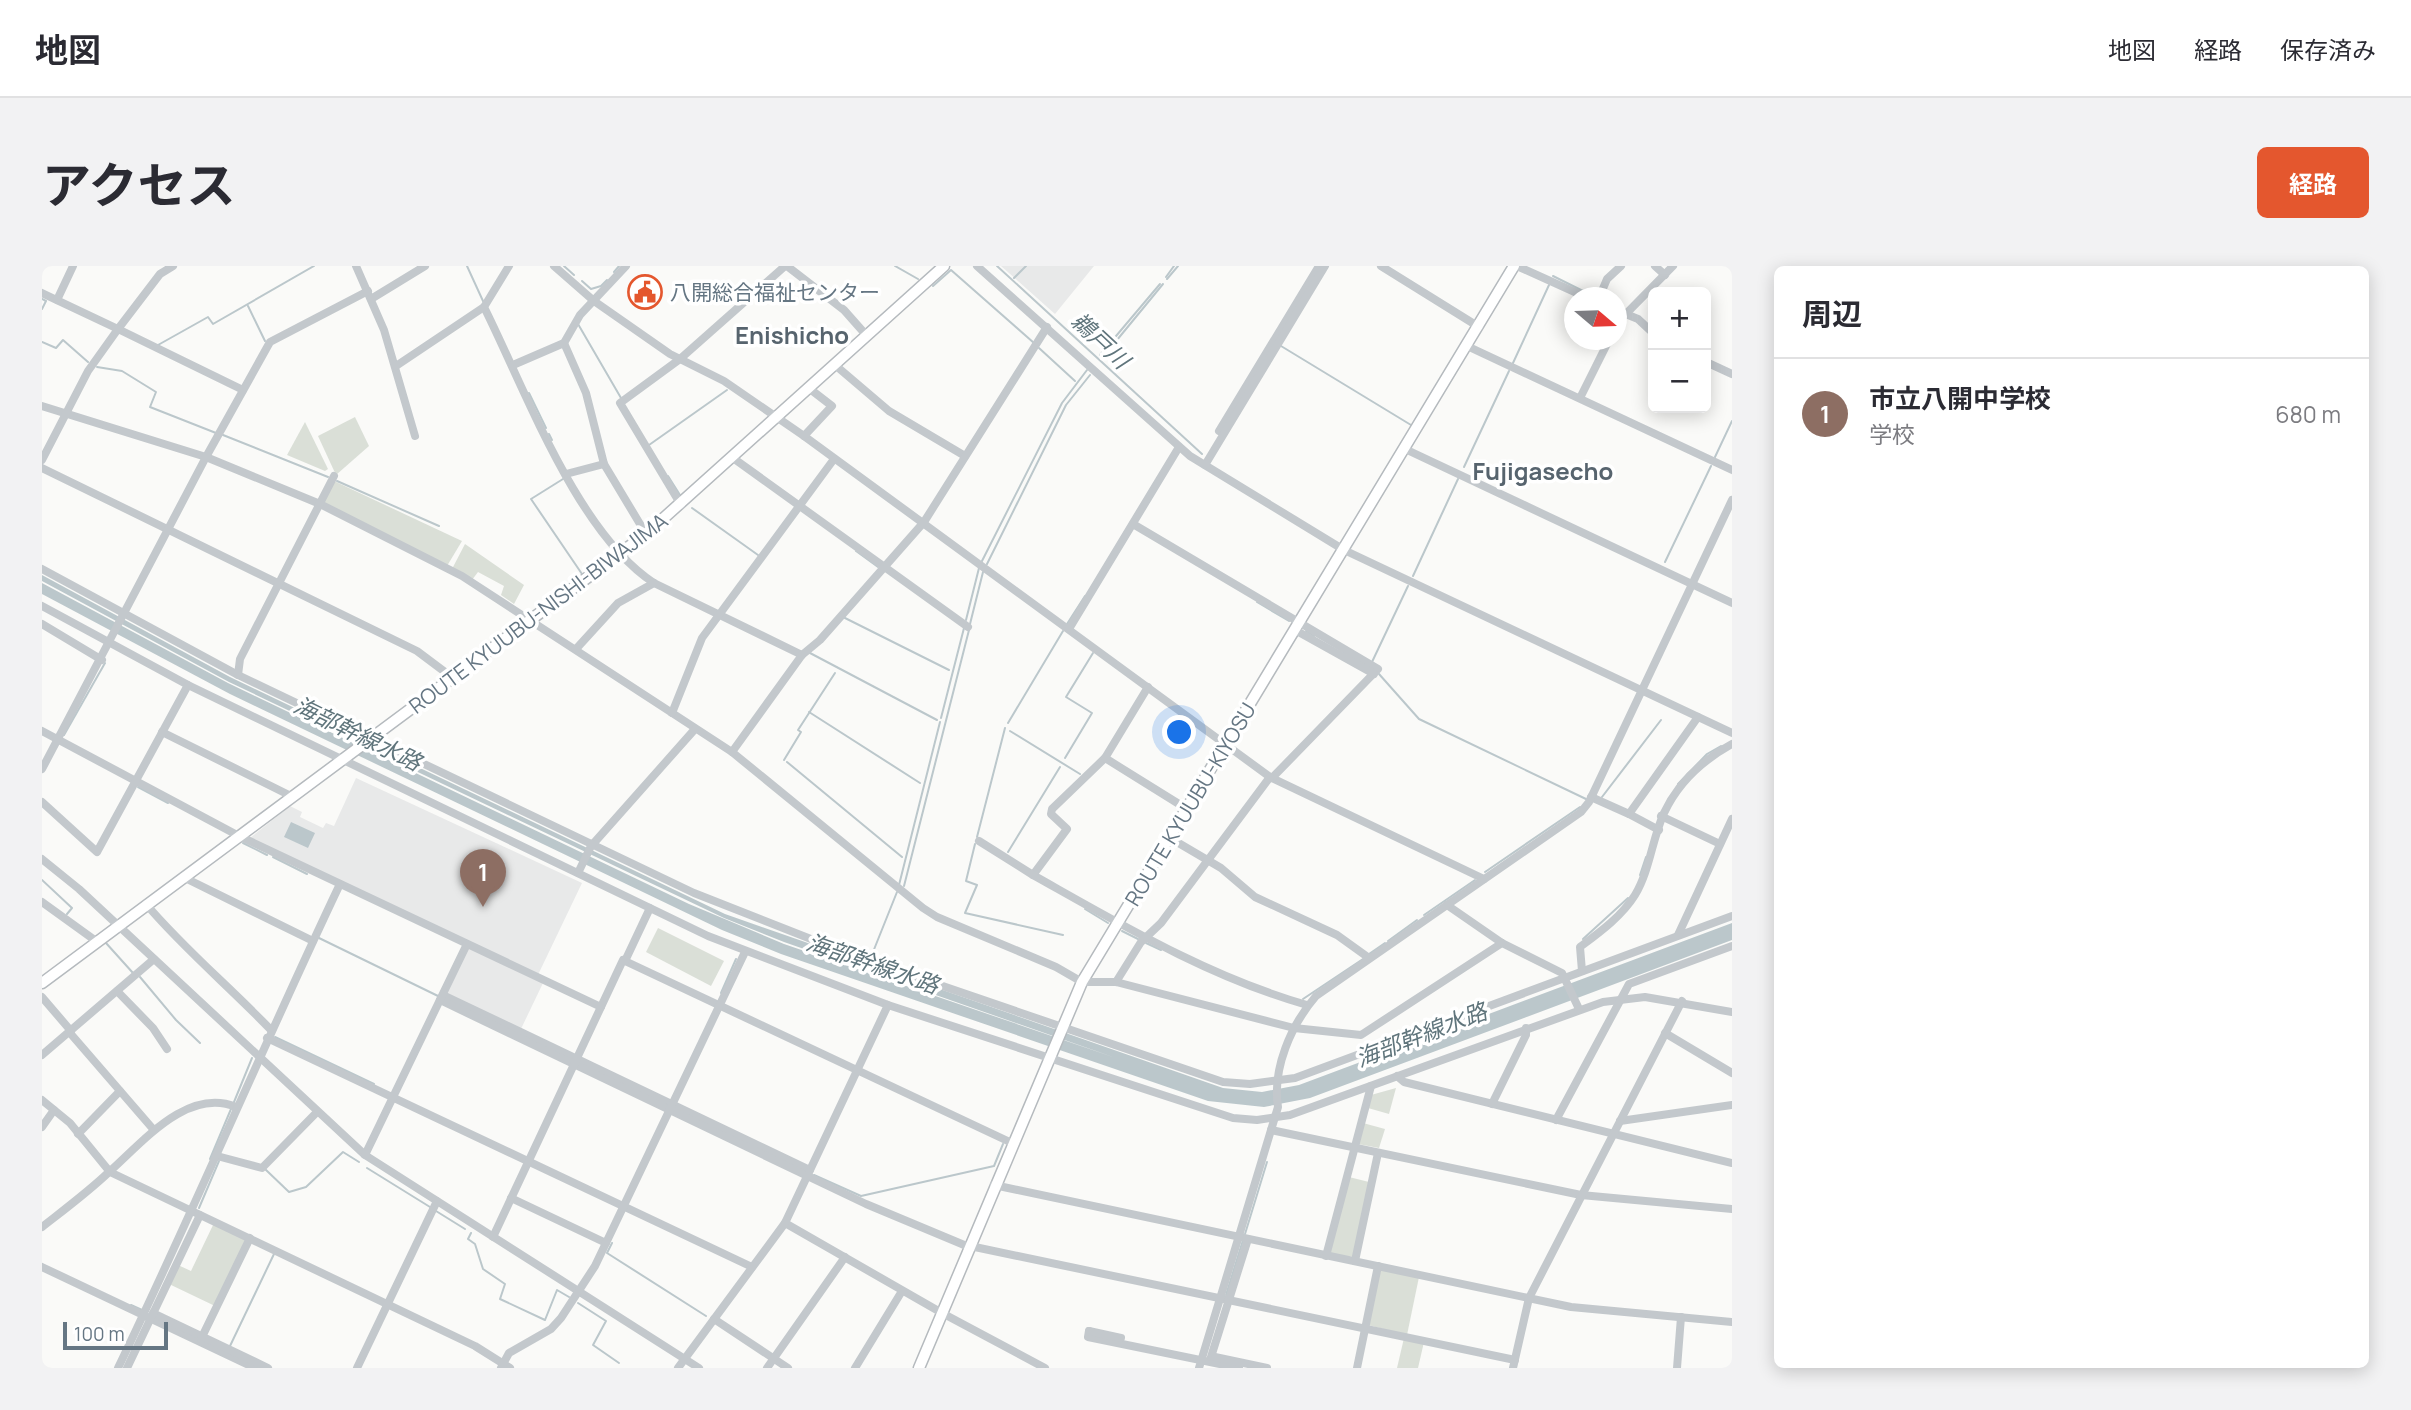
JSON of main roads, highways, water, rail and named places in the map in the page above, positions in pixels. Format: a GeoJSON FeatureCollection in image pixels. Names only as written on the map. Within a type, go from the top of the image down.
{"type":"FeatureCollection","features":[{"type":"Feature","properties":{"kind":"main road","name":"ROUTE KYUUBU-NISHI-BIWAJIMA"},"geometry":{"type":"LineString","coordinates":[[42,983],[621,554],[681,505],[944,266]]}},
{"type":"Feature","properties":{"kind":"main road","name":"ROUTE KYUUBU-KIYOSU"},"geometry":{"type":"LineString","coordinates":[[919,1368],[1049,1053],[1082,982],[1516,266]]}},
{"type":"Feature","properties":{"kind":"waterway"},"geometry":{"type":"LineString","coordinates":[[158,345],[208,317],[213,324],[314,266]]}},
{"type":"Feature","properties":{"kind":"waterway"},"geometry":{"type":"LineString","coordinates":[[467,266],[483,301]]}},
{"type":"Feature","properties":{"kind":"waterway"},"geometry":{"type":"LineString","coordinates":[[564,266],[574,275]]}},
{"type":"Feature","properties":{"kind":"waterway"},"geometry":{"type":"LineString","coordinates":[[614,272],[619,266]]}},
{"type":"Feature","properties":{"kind":"waterway"},"geometry":{"type":"LineString","coordinates":[[895,266],[918,279]]}},
{"type":"Feature","properties":{"kind":"waterway","name":"鵜戸川"},"geometry":{"type":"LineString","coordinates":[[997,266],[1202,454]]}},
{"type":"Feature","properties":{"kind":"waterway"},"geometry":{"type":"LineString","coordinates":[[1014,278],[1026,266]]}},
{"type":"Feature","properties":{"kind":"waterway"},"geometry":{"type":"LineString","coordinates":[[1166,277],[1174,266]]}},
{"type":"Feature","properties":{"kind":"waterway"},"geometry":{"type":"LineString","coordinates":[[1167,279],[1178,266]]}},
{"type":"Feature","properties":{"kind":"waterway"},"geometry":{"type":"LineString","coordinates":[[933,286],[951,270],[1034,343]]}},
{"type":"Feature","properties":{"kind":"waterway"},"geometry":{"type":"LineString","coordinates":[[1553,276],[1575,287]]}},
{"type":"Feature","properties":{"kind":"waterway"},"geometry":{"type":"LineString","coordinates":[[582,281],[591,289],[601,286],[607,280]]}},
{"type":"Feature","properties":{"kind":"waterway"},"geometry":{"type":"LineString","coordinates":[[1100,355],[1160,284]]}},
{"type":"Feature","properties":{"kind":"waterway"},"geometry":{"type":"LineString","coordinates":[[1103,357],[1163,284]]}},
{"type":"Feature","properties":{"kind":"waterway"},"geometry":{"type":"LineString","coordinates":[[1513,363],[1549,285]]}},
{"type":"Feature","properties":{"kind":"waterway"},"geometry":{"type":"LineString","coordinates":[[42,299],[46,301],[42,309]]}},
{"type":"Feature","properties":{"kind":"waterway"},"geometry":{"type":"LineString","coordinates":[[248,306],[265,341]]}},
{"type":"Feature","properties":{"kind":"waterway"},"geometry":{"type":"LineString","coordinates":[[578,324],[621,398]]}},
{"type":"Feature","properties":{"kind":"waterway"},"geometry":{"type":"LineString","coordinates":[[42,342],[56,348],[63,340],[88,362]]}},
{"type":"Feature","properties":{"kind":"waterway"},"geometry":{"type":"LineString","coordinates":[[1281,346],[1411,425]]}},
{"type":"Feature","properties":{"kind":"waterway"},"geometry":{"type":"LineString","coordinates":[[1039,348],[1075,381]]}},
{"type":"Feature","properties":{"kind":"waterway"},"geometry":{"type":"LineString","coordinates":[[97,367],[122,371],[156,392],[150,407],[216,433]]}},
{"type":"Feature","properties":{"kind":"waterway"},"geometry":{"type":"LineString","coordinates":[[982,561],[1062,403],[1087,370]]}},
{"type":"Feature","properties":{"kind":"waterway"},"geometry":{"type":"LineString","coordinates":[[1464,467],[1509,371]]}},
{"type":"Feature","properties":{"kind":"waterway"},"geometry":{"type":"LineString","coordinates":[[987,564],[1066,405],[1090,375]]}},
{"type":"Feature","properties":{"kind":"waterway"},"geometry":{"type":"LineString","coordinates":[[649,445],[727,390]]}},
{"type":"Feature","properties":{"kind":"waterway"},"geometry":{"type":"LineString","coordinates":[[529,393],[546,428]]}},
{"type":"Feature","properties":{"kind":"waterway"},"geometry":{"type":"LineString","coordinates":[[1715,457],[1732,421]]}},
{"type":"Feature","properties":{"kind":"waterway"},"geometry":{"type":"LineString","coordinates":[[549,434],[552,440]]}},
{"type":"Feature","properties":{"kind":"waterway"},"geometry":{"type":"LineString","coordinates":[[223,435],[328,477]]}},
{"type":"Feature","properties":{"kind":"waterway"},"geometry":{"type":"LineString","coordinates":[[1665,562],[1711,466]]}},
{"type":"Feature","properties":{"kind":"waterway"},"geometry":{"type":"LineString","coordinates":[[668,476],[680,495]]}},
{"type":"Feature","properties":{"kind":"waterway"},"geometry":{"type":"LineString","coordinates":[[563,479],[531,499],[582,574]]}},
{"type":"Feature","properties":{"kind":"waterway"},"geometry":{"type":"LineString","coordinates":[[1413,576],[1458,479]]}},
{"type":"Feature","properties":{"kind":"waterway"},"geometry":{"type":"LineString","coordinates":[[337,481],[439,526]]}},
{"type":"Feature","properties":{"kind":"waterway"},"geometry":{"type":"LineString","coordinates":[[692,508],[758,555]]}},
{"type":"Feature","properties":{"kind":"waterway"},"geometry":{"type":"LineString","coordinates":[[856,551],[878,567]]}},
{"type":"Feature","properties":{"kind":"waterway"},"geometry":{"type":"LineString","coordinates":[[966,620],[979,568]]}},
{"type":"Feature","properties":{"kind":"waterway"},"geometry":{"type":"LineString","coordinates":[[970,624],[983,572]]}},
{"type":"Feature","properties":{"kind":"waterway"},"geometry":{"type":"LineString","coordinates":[[1372,662],[1408,586]]}},
{"type":"Feature","properties":{"kind":"waterway"},"geometry":{"type":"LineString","coordinates":[[1067,624],[1085,596]]}},
{"type":"Feature","properties":{"kind":"waterway"},"geometry":{"type":"LineString","coordinates":[[1257,602],[1289,621]]}},
{"type":"Feature","properties":{"kind":"waterway"},"geometry":{"type":"LineString","coordinates":[[843,617],[949,670]]}},
{"type":"Feature","properties":{"kind":"waterway"},"geometry":{"type":"LineString","coordinates":[[941,718],[964,628]]}},
{"type":"Feature","properties":{"kind":"waterway"},"geometry":{"type":"LineString","coordinates":[[904,886],[969,630]]}},
{"type":"Feature","properties":{"kind":"waterway"},"geometry":{"type":"LineString","coordinates":[[1008,723],[1063,631]]}},
{"type":"Feature","properties":{"kind":"waterway"},"geometry":{"type":"LineString","coordinates":[[1306,631],[1314,636]]}},
{"type":"Feature","properties":{"kind":"waterway"},"geometry":{"type":"LineString","coordinates":[[810,653],[937,720]]}},
{"type":"Feature","properties":{"kind":"waterway"},"geometry":{"type":"LineString","coordinates":[[1065,758],[1092,713],[1066,697],[1093,653]]}},
{"type":"Feature","properties":{"kind":"waterway"},"geometry":{"type":"LineString","coordinates":[[64,735],[105,663]]}},
{"type":"Feature","properties":{"kind":"waterway"},"geometry":{"type":"LineString","coordinates":[[784,760],[801,732],[798,730],[835,673]]}},
{"type":"Feature","properties":{"kind":"waterway"},"geometry":{"type":"LineString","coordinates":[[1379,674],[1419,719],[1586,799]]}},
{"type":"Feature","properties":{"kind":"waterway"},"geometry":{"type":"LineString","coordinates":[[809,712],[920,783]]}},
{"type":"Feature","properties":{"kind":"waterway"},"geometry":{"type":"LineString","coordinates":[[1602,797],[1661,720]]}},
{"type":"Feature","properties":{"kind":"waterway"},"geometry":{"type":"LineString","coordinates":[[899,885],[940,722]]}},
{"type":"Feature","properties":{"kind":"waterway"},"geometry":{"type":"LineString","coordinates":[[977,837],[1005,728]]}},
{"type":"Feature","properties":{"kind":"waterway"},"geometry":{"type":"LineString","coordinates":[[1010,731],[1080,774]]}},
{"type":"Feature","properties":{"kind":"waterway"},"geometry":{"type":"LineString","coordinates":[[1678,784],[1707,754],[1721,746]]}},
{"type":"Feature","properties":{"kind":"waterway"},"geometry":{"type":"LineString","coordinates":[[787,762],[902,857]]}},
{"type":"Feature","properties":{"kind":"waterway"},"geometry":{"type":"LineString","coordinates":[[1008,852],[1060,767]]}},
{"type":"Feature","properties":{"kind":"waterway"},"geometry":{"type":"LineString","coordinates":[[138,787],[168,803]]}},
{"type":"Feature","properties":{"kind":"waterway"},"geometry":{"type":"LineString","coordinates":[[1485,872],[1580,807]]}},
{"type":"Feature","properties":{"kind":"waterway"},"geometry":{"type":"LineString","coordinates":[[243,843],[267,855]]}},
{"type":"Feature","properties":{"kind":"waterway"},"geometry":{"type":"LineString","coordinates":[[975,844],[966,881],[977,885],[965,913],[1063,935]]}},
{"type":"Feature","properties":{"kind":"waterway"},"geometry":{"type":"LineString","coordinates":[[273,857],[307,874]]}},
{"type":"Feature","properties":{"kind":"waterway"},"geometry":{"type":"LineString","coordinates":[[1640,875],[1646,857]]}},
{"type":"Feature","properties":{"kind":"waterway"},"geometry":{"type":"LineString","coordinates":[[42,880],[72,908],[67,914]]}},
{"type":"Feature","properties":{"kind":"waterway"},"geometry":{"type":"LineString","coordinates":[[1424,915],[1475,880]]}},
{"type":"Feature","properties":{"kind":"waterway","name":"海部幹線水路"},"geometry":{"type":"LineString","coordinates":[[871,957],[897,892]]}},
{"type":"Feature","properties":{"kind":"waterway"},"geometry":{"type":"LineString","coordinates":[[1583,939],[1628,898]]}},
{"type":"Feature","properties":{"kind":"waterway"},"geometry":{"type":"LineString","coordinates":[[1085,909],[1108,923]]}},
{"type":"Feature","properties":{"kind":"waterway"},"geometry":{"type":"LineString","coordinates":[[1388,941],[1417,920]]}},
{"type":"Feature","properties":{"kind":"waterway"},"geometry":{"type":"LineString","coordinates":[[1122,931],[1138,939]]}},
{"type":"Feature","properties":{"kind":"waterway"},"geometry":{"type":"LineString","coordinates":[[319,938],[438,996]]}},
{"type":"Feature","properties":{"kind":"waterway"},"geometry":{"type":"LineString","coordinates":[[106,943],[133,973]]}},
{"type":"Feature","properties":{"kind":"waterway"},"geometry":{"type":"LineString","coordinates":[[1146,943],[1161,950]]}},
{"type":"Feature","properties":{"kind":"waterway"},"geometry":{"type":"LineString","coordinates":[[1369,954],[1385,943]]}},
{"type":"Feature","properties":{"kind":"waterway"},"geometry":{"type":"LineString","coordinates":[[721,993],[736,959]]}},
{"type":"Feature","properties":{"kind":"waterway"},"geometry":{"type":"LineString","coordinates":[[1303,999],[1363,959]]}},
{"type":"Feature","properties":{"kind":"waterway"},"geometry":{"type":"LineString","coordinates":[[140,977],[176,1020],[200,1043]]}},
{"type":"Feature","properties":{"kind":"waterway"},"geometry":{"type":"LineString","coordinates":[[275,1037],[374,1084]]}},
{"type":"Feature","properties":{"kind":"waterway"},"geometry":{"type":"LineString","coordinates":[[234,1102],[252,1058]]}},
{"type":"Feature","properties":{"kind":"waterway"},"geometry":{"type":"LineString","coordinates":[[210,1159],[231,1109]]}},
{"type":"Feature","properties":{"kind":"waterway"},"geometry":{"type":"LineString","coordinates":[[814,1175],[861,1196],[994,1166],[1003,1144]]}},
{"type":"Feature","properties":{"kind":"waterway"},"geometry":{"type":"LineString","coordinates":[[265,1169],[289,1192],[306,1187],[343,1152],[359,1162]]}},
{"type":"Feature","properties":{"kind":"waterway"},"geometry":{"type":"LineString","coordinates":[[199,1208],[219,1161]]}},
{"type":"Feature","properties":{"kind":"waterway"},"geometry":{"type":"LineString","coordinates":[[1245,1234],[1267,1162]]}},
{"type":"Feature","properties":{"kind":"waterway"},"geometry":{"type":"LineString","coordinates":[[367,1168],[430,1207]]}},
{"type":"Feature","properties":{"kind":"waterway"},"geometry":{"type":"LineString","coordinates":[[436,1211],[465,1229]]}},
{"type":"Feature","properties":{"kind":"waterway"},"geometry":{"type":"LineString","coordinates":[[471,1233],[468,1239],[475,1244],[483,1269],[505,1284],[500,1299],[545,1320],[557,1290],[569,1297]]}},
{"type":"Feature","properties":{"kind":"waterway"},"geometry":{"type":"LineString","coordinates":[[1226,1295],[1243,1240]]}},
{"type":"Feature","properties":{"kind":"waterway"},"geometry":{"type":"LineString","coordinates":[[612,1243],[607,1253],[706,1316]]}},
{"type":"Feature","properties":{"kind":"waterway"},"geometry":{"type":"LineString","coordinates":[[230,1346],[274,1254]]}},
{"type":"Feature","properties":{"kind":"waterway"},"geometry":{"type":"LineString","coordinates":[[578,1303],[606,1321],[593,1345],[619,1363]]}},
{"type":"Feature","properties":{"kind":"waterway"},"geometry":{"type":"LineString","coordinates":[[131,1305],[142,1310]]}},
{"type":"Feature","properties":{"kind":"place","name":"八開総合福祉センター"},"geometry":{"type":"Point","coordinates":[645,292]}},
{"type":"Feature","properties":{"kind":"place","name":"市立八開中学校"},"geometry":{"type":"Point","coordinates":[483,907]}},
{"type":"Feature","properties":{"kind":"district","name":"Enishicho"},"geometry":{"type":"Point","coordinates":[792,334]}},
{"type":"Feature","properties":{"kind":"district","name":"Fujigasecho"},"geometry":{"type":"Point","coordinates":[1543,470]}}]}
